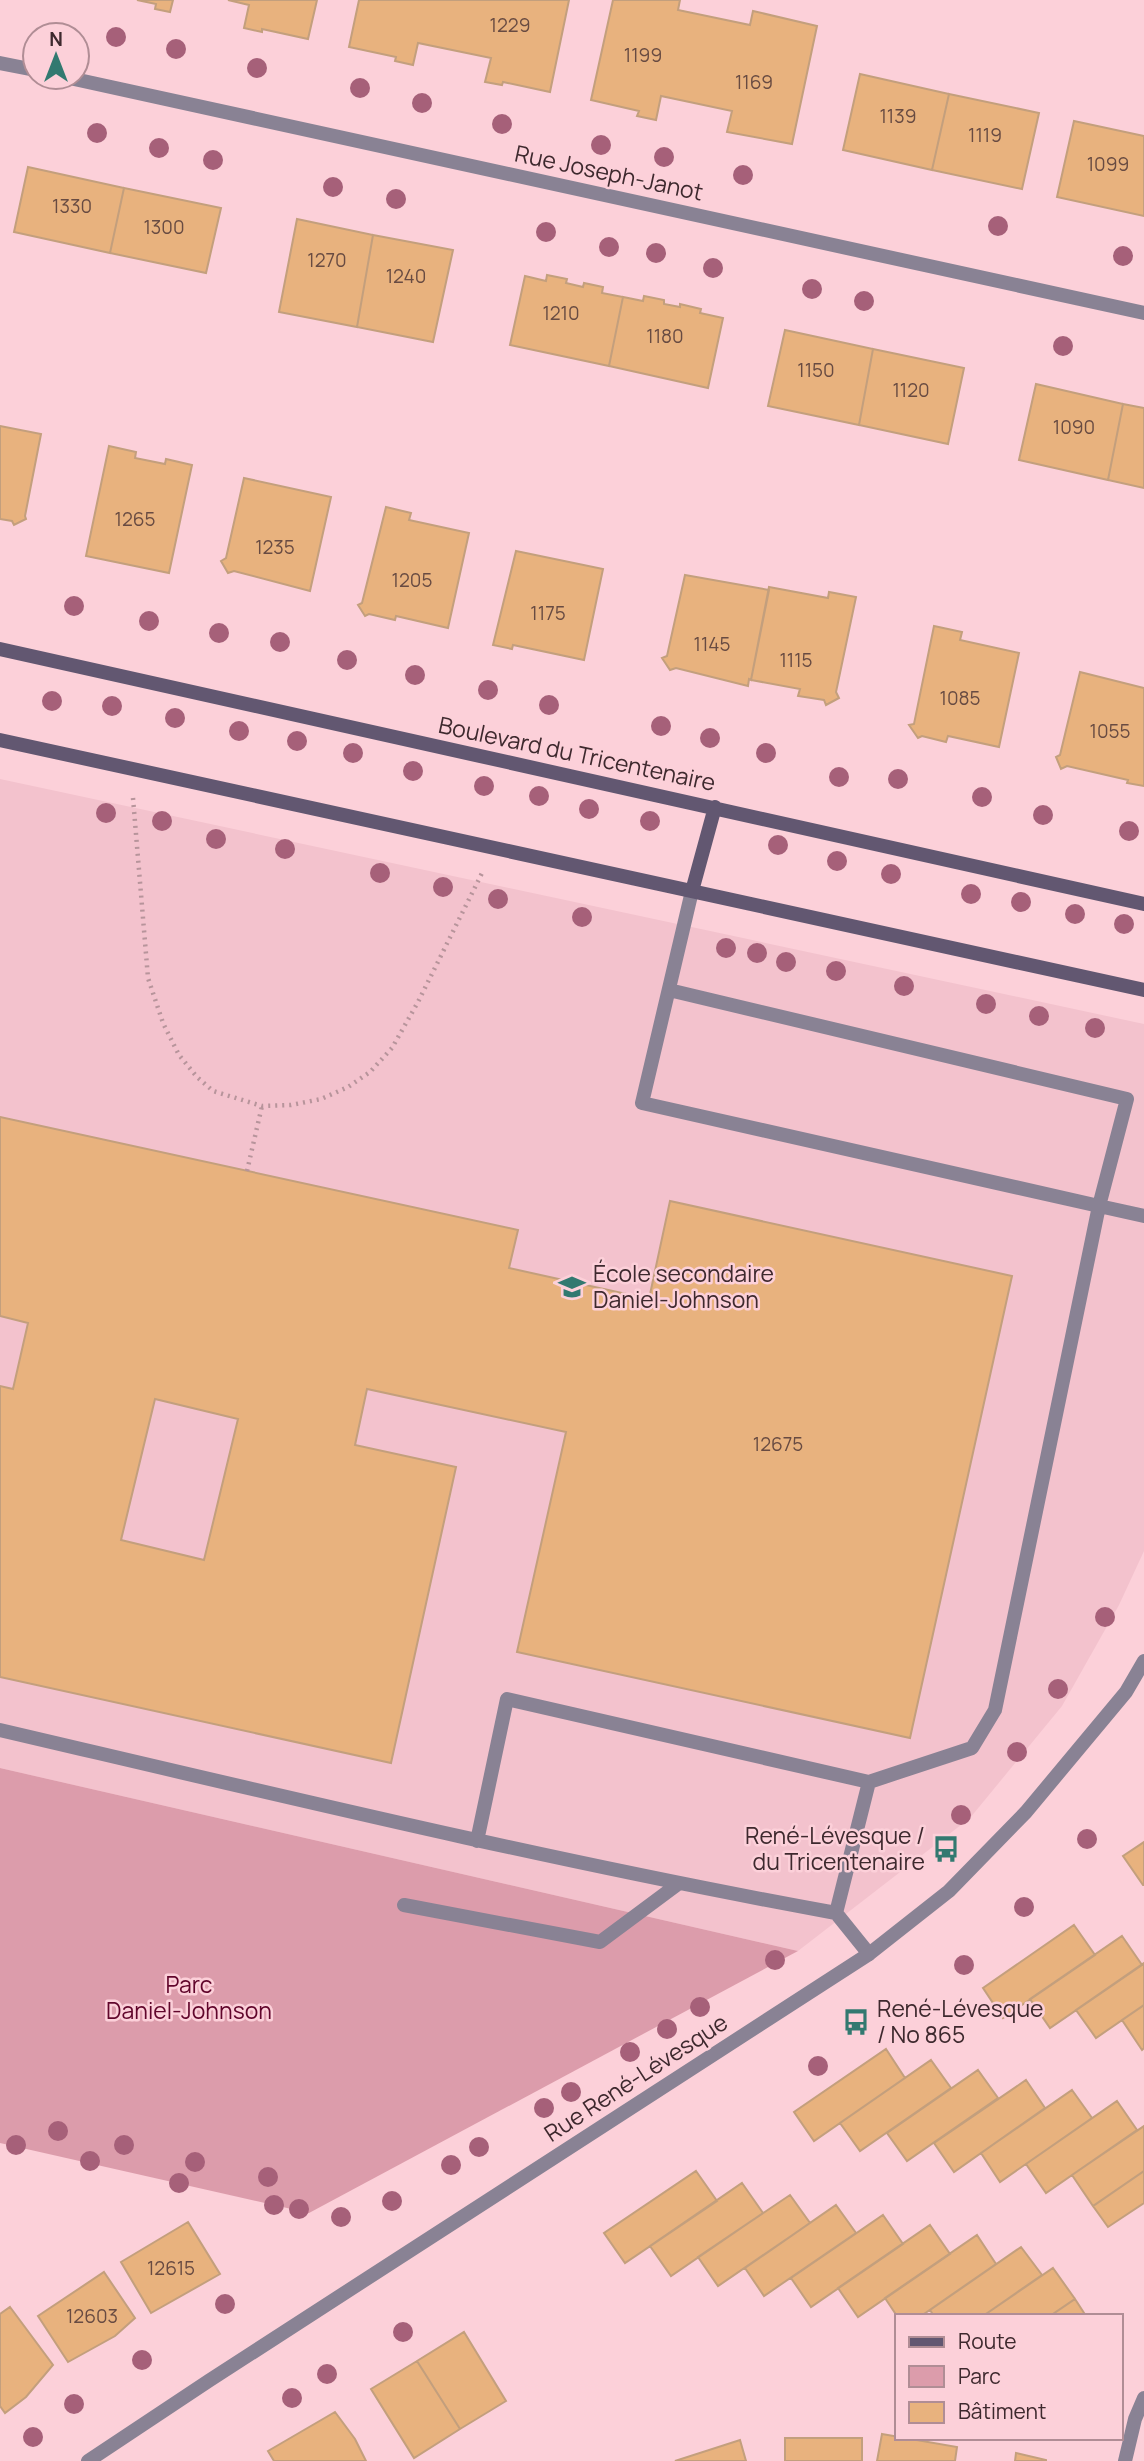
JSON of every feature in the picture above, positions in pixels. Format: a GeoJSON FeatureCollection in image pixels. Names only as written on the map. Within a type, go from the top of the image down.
{"type":"FeatureCollection","features":[{"type":"Feature","properties":{"kind":"street"},"geometry":{"type":"LineString","coordinates":[[0,63],[21,67]]}},
{"type":"Feature","properties":{"kind":"street","name":"Rue Joseph-Janot"},"geometry":{"type":"LineString","coordinates":[[91,83],[1144,313]]}},
{"type":"Feature","properties":{"kind":"street","name":"Boulevard du Tricentenaire"},"geometry":{"type":"LineString","coordinates":[[0,649],[1144,904]]}},
{"type":"Feature","properties":{"kind":"street"},"geometry":{"type":"LineString","coordinates":[[0,740],[1144,990]]}},
{"type":"Feature","properties":{"kind":"street"},"geometry":{"type":"LineString","coordinates":[[715,807],[692,891],[642,1103],[1144,1216]]}},
{"type":"Feature","properties":{"kind":"street"},"geometry":{"type":"LineString","coordinates":[[477,1841],[507,1699],[869,1782],[972,1748],[995,1710],[1099,1206],[1127,1099],[669,990]]}},
{"type":"Feature","properties":{"kind":"street","name":"Rue René-Lévesque"},"geometry":{"type":"LineString","coordinates":[[88,2461],[210,2379],[869,1954],[949,1891],[1026,1812],[1126,1692],[1144,1661]]}},
{"type":"Feature","properties":{"kind":"street"},"geometry":{"type":"LineString","coordinates":[[0,1730],[477,1841],[678,1884],[836,1913],[869,1954]]}},
{"type":"Feature","properties":{"kind":"street"},"geometry":{"type":"LineString","coordinates":[[836,1913],[869,1782]]}},
{"type":"Feature","properties":{"kind":"street"},"geometry":{"type":"LineString","coordinates":[[404,1905],[600,1942],[678,1884]]}},
{"type":"Feature","properties":{"kind":"street"},"geometry":{"type":"LineString","coordinates":[[1125,2461],[1135,2419],[1144,2398]]}},
{"type":"Feature","properties":{"kind":"path"},"geometry":{"type":"LineString","coordinates":[[131,769],[148,978],[163,1023],[179,1055],[213,1091],[262,1106],[291,1105],[321,1099],[348,1087],[370,1072],[392,1048],[495,849]]}},
{"type":"Feature","properties":{"kind":"path"},"geometry":{"type":"LineString","coordinates":[[247,1171],[262,1106]]}},
{"type":"Feature","properties":{"kind":"shaded area","name":"École secondaire Daniel-Johnson"},"geometry":{"type":"Polygon","coordinates":[[[0,779],[1144,1024],[1144,1551],[1119,1605],[1062,1706],[970,1818],[798,1951],[0,1768],[0,779]]]}},
{"type":"Feature","properties":{"kind":"green space","name":"Parc Daniel-Johnson"},"geometry":{"type":"Polygon","coordinates":[[[0,1768],[798,1951],[309,2213],[0,2143],[0,1768]]]}},
{"type":"Feature","properties":{"kind":"building"},"geometry":{"type":"Polygon","coordinates":[[[137,0],[173,0],[170,12],[155,9],[156,4],[137,0]]]}},
{"type":"Feature","properties":{"kind":"building"},"geometry":{"type":"Polygon","coordinates":[[[228,0],[317,0],[308,39],[244,28],[249,5],[228,0]]]}},
{"type":"Feature","properties":{"kind":"building"},"geometry":{"type":"Polygon","coordinates":[[[359,0],[569,0],[550,92],[503,82],[502,85],[485,82],[491,58],[418,43],[413,65],[395,61],[396,57],[349,47],[359,0]]]}},
{"type":"Feature","properties":{"kind":"building"},"geometry":{"type":"Polygon","coordinates":[[[613,0],[680,0],[678,10],[750,25],[753,11],[817,26],[792,144],[727,132],[732,111],[661,96],[656,120],[637,116],[639,111],[591,100],[613,0]]]}},
{"type":"Feature","properties":{"kind":"building"},"geometry":{"type":"Polygon","coordinates":[[[860,74],[949,94],[932,170],[843,150],[860,74]]]}},
{"type":"Feature","properties":{"kind":"building"},"geometry":{"type":"Polygon","coordinates":[[[949,94],[1039,113],[1022,189],[932,170],[949,94]]]}},
{"type":"Feature","properties":{"kind":"building"},"geometry":{"type":"Polygon","coordinates":[[[1074,121],[1144,136],[1144,216],[1057,197],[1074,121]]]}},
{"type":"Feature","properties":{"kind":"building"},"geometry":{"type":"Polygon","coordinates":[[[28,167],[124,188],[110,253],[14,232],[28,167]]]}},
{"type":"Feature","properties":{"kind":"building"},"geometry":{"type":"Polygon","coordinates":[[[124,188],[221,208],[206,273],[110,253],[124,188]]]}},
{"type":"Feature","properties":{"kind":"building"},"geometry":{"type":"Polygon","coordinates":[[[297,219],[373,235],[357,327],[279,312],[297,219]]]}},
{"type":"Feature","properties":{"kind":"building"},"geometry":{"type":"Polygon","coordinates":[[[373,235],[453,250],[433,342],[357,327],[373,235]]]}},
{"type":"Feature","properties":{"kind":"building"},"geometry":{"type":"Polygon","coordinates":[[[547,275],[567,279],[566,283],[583,287],[584,283],[603,287],[602,293],[623,297],[609,366],[510,345],[525,276],[546,281],[547,275]]]}},
{"type":"Feature","properties":{"kind":"building"},"geometry":{"type":"Polygon","coordinates":[[[644,296],[664,300],[664,304],[680,307],[680,304],[701,309],[700,313],[723,318],[708,388],[609,366],[623,297],[643,301],[644,296]]]}},
{"type":"Feature","properties":{"kind":"building"},"geometry":{"type":"Polygon","coordinates":[[[785,330],[873,349],[859,425],[768,406],[785,330]]]}},
{"type":"Feature","properties":{"kind":"building"},"geometry":{"type":"Polygon","coordinates":[[[873,349],[964,368],[948,444],[859,425],[873,349]]]}},
{"type":"Feature","properties":{"kind":"building"},"geometry":{"type":"Polygon","coordinates":[[[1036,384],[1123,404],[1108,480],[1019,460],[1036,384]]]}},
{"type":"Feature","properties":{"kind":"building"},"geometry":{"type":"Polygon","coordinates":[[[1123,404],[1144,408],[1144,488],[1108,480],[1123,404]]]}},
{"type":"Feature","properties":{"kind":"building"},"geometry":{"type":"Polygon","coordinates":[[[0,426],[41,434],[26,519],[14,525],[12,521],[0,519],[0,426]]]}},
{"type":"Feature","properties":{"kind":"building"},"geometry":{"type":"Polygon","coordinates":[[[109,446],[136,452],[135,458],[165,464],[166,459],[192,465],[169,573],[86,556],[109,446]]]}},
{"type":"Feature","properties":{"kind":"building"},"geometry":{"type":"Polygon","coordinates":[[[244,478],[331,497],[310,591],[234,571],[228,573],[221,561],[226,558],[244,478]]]}},
{"type":"Feature","properties":{"kind":"building"},"geometry":{"type":"Polygon","coordinates":[[[386,507],[411,513],[409,520],[469,533],[448,628],[396,616],[395,620],[369,614],[365,616],[358,605],[362,603],[386,507]]]}},
{"type":"Feature","properties":{"kind":"building"},"geometry":{"type":"Polygon","coordinates":[[[516,551],[603,569],[584,660],[513,645],[512,649],[493,645],[516,551]]]}},
{"type":"Feature","properties":{"kind":"building"},"geometry":{"type":"Polygon","coordinates":[[[685,575],[769,590],[748,686],[676,668],[670,670],[662,658],[667,656],[685,575]]]}},
{"type":"Feature","properties":{"kind":"building"},"geometry":{"type":"Polygon","coordinates":[[[769,587],[828,598],[829,592],[856,597],[836,692],[839,698],[826,705],[824,700],[798,696],[800,689],[751,680],[769,587]]]}},
{"type":"Feature","properties":{"kind":"building"},"geometry":{"type":"Polygon","coordinates":[[[934,626],[962,632],[960,640],[1019,653],[999,747],[948,736],[946,742],[922,736],[918,738],[909,725],[914,724],[934,626]]]}},
{"type":"Feature","properties":{"kind":"building"},"geometry":{"type":"Polygon","coordinates":[[[1080,672],[1144,688],[1144,786],[1067,766],[1061,769],[1056,757],[1060,755],[1080,672]]]}},
{"type":"Feature","properties":{"kind":"building"},"geometry":{"type":"Polygon","coordinates":[[[0,1117],[518,1230],[509,1268],[649,1299],[670,1201],[1012,1276],[910,1738],[517,1652],[566,1432],[367,1389],[355,1445],[456,1467],[391,1763],[0,1677],[0,1386],[13,1389],[28,1323],[0,1316],[0,1117]],[[155,1399],[121,1540],[204,1560],[238,1419],[155,1399]]]}},
{"type":"Feature","properties":{"kind":"building"},"geometry":{"type":"Polygon","coordinates":[[[1144,1842],[1144,1885],[1143,1885],[1123,1856],[1144,1842]]]}},
{"type":"Feature","properties":{"kind":"building"},"geometry":{"type":"Polygon","coordinates":[[[1074,1925],[1095,1955],[1003,2018],[983,1988],[1074,1925]]]}},
{"type":"Feature","properties":{"kind":"building"},"geometry":{"type":"Polygon","coordinates":[[[1122,1936],[1142,1965],[1050,2028],[1030,1999],[1122,1936]]]}},
{"type":"Feature","properties":{"kind":"building"},"geometry":{"type":"Polygon","coordinates":[[[1144,1963],[1144,2005],[1096,2038],[1076,2010],[1144,1963]]]}},
{"type":"Feature","properties":{"kind":"building"},"geometry":{"type":"Polygon","coordinates":[[[1144,2005],[1144,2048],[1142,2050],[1122,2020],[1144,2005]]]}},
{"type":"Feature","properties":{"kind":"building"},"geometry":{"type":"Polygon","coordinates":[[[886,2049],[905,2078],[814,2141],[794,2112],[886,2049]]]}},
{"type":"Feature","properties":{"kind":"building"},"geometry":{"type":"Polygon","coordinates":[[[931,2060],[951,2088],[860,2151],[840,2123],[931,2060]]]}},
{"type":"Feature","properties":{"kind":"building"},"geometry":{"type":"Polygon","coordinates":[[[978,2070],[998,2098],[907,2161],[887,2133],[978,2070]]]}},
{"type":"Feature","properties":{"kind":"building"},"geometry":{"type":"Polygon","coordinates":[[[1026,2080],[1045,2108],[954,2172],[934,2143],[1026,2080]]]}},
{"type":"Feature","properties":{"kind":"building"},"geometry":{"type":"Polygon","coordinates":[[[1072,2090],[1092,2118],[1000,2182],[981,2153],[1072,2090]]]}},
{"type":"Feature","properties":{"kind":"building"},"geometry":{"type":"Polygon","coordinates":[[[1117,2101],[1137,2130],[1046,2193],[1026,2164],[1117,2101]]]}},
{"type":"Feature","properties":{"kind":"building"},"geometry":{"type":"Polygon","coordinates":[[[1144,2126],[1144,2171],[1093,2206],[1072,2175],[1144,2126]]]}},
{"type":"Feature","properties":{"kind":"building"},"geometry":{"type":"Polygon","coordinates":[[[696,2171],[717,2201],[625,2263],[604,2233],[696,2171]]]}},
{"type":"Feature","properties":{"kind":"building"},"geometry":{"type":"Polygon","coordinates":[[[1144,2171],[1144,2203],[1108,2227],[1093,2206],[1144,2171]]]}},
{"type":"Feature","properties":{"kind":"building"},"geometry":{"type":"Polygon","coordinates":[[[742,2183],[763,2213],[671,2276],[650,2246],[742,2183]]]}},
{"type":"Feature","properties":{"kind":"building"},"geometry":{"type":"Polygon","coordinates":[[[790,2195],[810,2223],[718,2286],[698,2257],[790,2195]]]}},
{"type":"Feature","properties":{"kind":"building"},"geometry":{"type":"Polygon","coordinates":[[[836,2205],[856,2233],[764,2296],[745,2268],[836,2205]]]}},
{"type":"Feature","properties":{"kind":"building"},"geometry":{"type":"Polygon","coordinates":[[[883,2215],[903,2244],[811,2307],[791,2278],[883,2215]]]}},
{"type":"Feature","properties":{"kind":"building"},"geometry":{"type":"Polygon","coordinates":[[[188,2222],[220,2274],[151,2313],[121,2262],[188,2222]]]}},
{"type":"Feature","properties":{"kind":"building"},"geometry":{"type":"Polygon","coordinates":[[[930,2225],[950,2254],[858,2317],[838,2288],[930,2225]]]}},
{"type":"Feature","properties":{"kind":"building"},"geometry":{"type":"Polygon","coordinates":[[[977,2235],[996,2264],[924,2314],[896,2314],[885,2298],[977,2235]]]}},
{"type":"Feature","properties":{"kind":"building"},"geometry":{"type":"Polygon","coordinates":[[[1021,2247],[1042,2275],[986,2314],[933,2314],[930,2310],[1021,2247]]]}},
{"type":"Feature","properties":{"kind":"building"},"geometry":{"type":"Polygon","coordinates":[[[1053,2268],[1075,2299],[1053,2314],[986,2314],[1053,2268]]]}},
{"type":"Feature","properties":{"kind":"building"},"geometry":{"type":"Polygon","coordinates":[[[104,2272],[135,2318],[115,2336],[68,2362],[38,2316],[104,2272]]]}},
{"type":"Feature","properties":{"kind":"building"},"geometry":{"type":"Polygon","coordinates":[[[1075,2299],[1085,2314],[1053,2314],[1075,2299]]]}},
{"type":"Feature","properties":{"kind":"building"},"geometry":{"type":"Polygon","coordinates":[[[10,2307],[53,2365],[26,2397],[5,2413],[0,2406],[0,2314],[10,2307]]]}},
{"type":"Feature","properties":{"kind":"building"},"geometry":{"type":"Polygon","coordinates":[[[464,2332],[506,2401],[460,2429],[417,2361],[464,2332]]]}},
{"type":"Feature","properties":{"kind":"building"},"geometry":{"type":"Polygon","coordinates":[[[417,2361],[460,2429],[414,2458],[371,2389],[417,2361]]]}},
{"type":"Feature","properties":{"kind":"building"},"geometry":{"type":"Polygon","coordinates":[[[335,2412],[355,2439],[366,2461],[274,2461],[268,2451],[335,2412]]]}},
{"type":"Feature","properties":{"kind":"building"},"geometry":{"type":"Polygon","coordinates":[[[882,2434],[895,2436],[895,2440],[917,2440],[957,2447],[955,2461],[877,2461],[882,2434]]]}},
{"type":"Feature","properties":{"kind":"building"},"geometry":{"type":"Polygon","coordinates":[[[785,2438],[862,2438],[862,2461],[785,2461],[785,2438]]]}},
{"type":"Feature","properties":{"kind":"building"},"geometry":{"type":"Polygon","coordinates":[[[740,2440],[746,2461],[675,2461],[740,2440]]]}},
{"type":"Feature","properties":{"kind":"building"},"geometry":{"type":"Polygon","coordinates":[[[1016,2453],[1046,2460],[1046,2461],[1015,2461],[1016,2453]]]}},
{"type":"Feature","properties":{"kind":"place","name":"École secondaire Daniel-Johnson"},"geometry":{"type":"Point","coordinates":[572,1287]}},
{"type":"Feature","properties":{"kind":"place","name":"René-Lévesque / du Tricentenaire"},"geometry":{"type":"Point","coordinates":[946,1849]}},
{"type":"Feature","properties":{"kind":"place","name":"René-Lévesque / No 865"},"geometry":{"type":"Point","coordinates":[856,2022]}}]}
